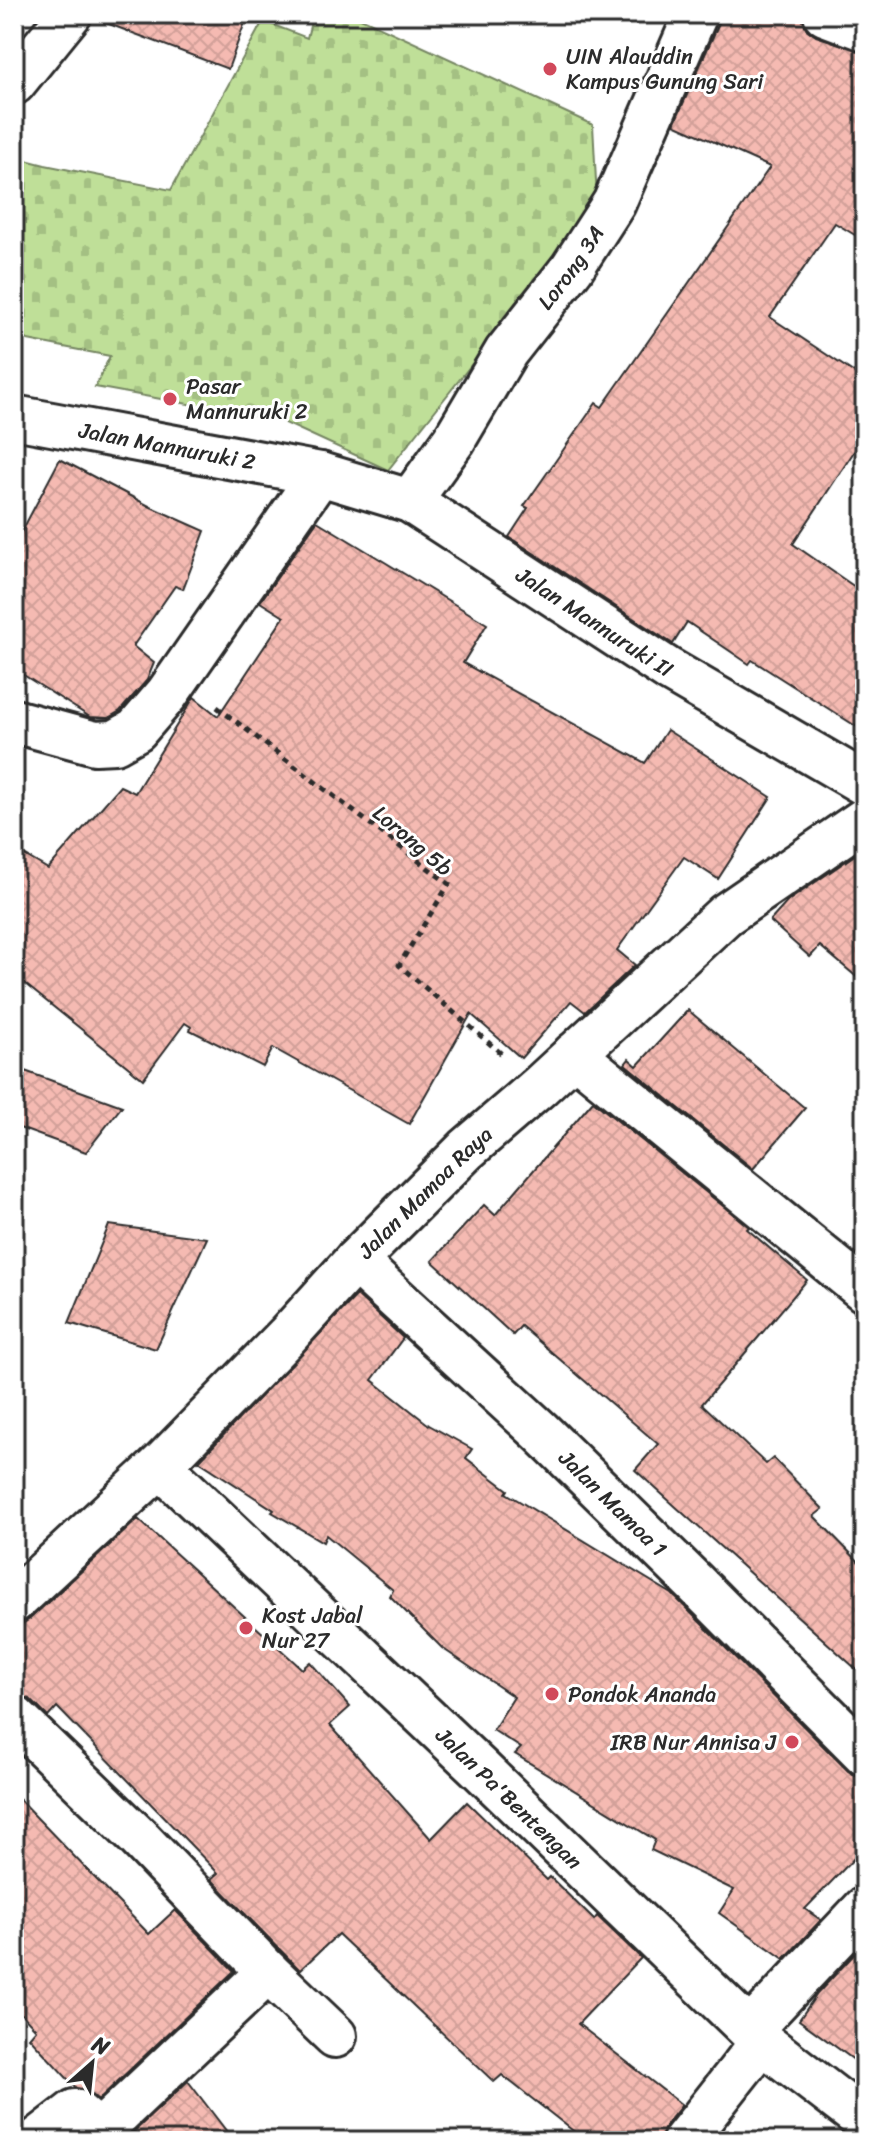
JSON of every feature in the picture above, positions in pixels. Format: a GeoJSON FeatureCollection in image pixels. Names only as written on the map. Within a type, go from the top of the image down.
{"type":"FeatureCollection","features":[{"type":"Feature","properties":{"kind":"street"},"geometry":{"type":"LineString","coordinates":[[14,83],[70,14]]}},
{"type":"Feature","properties":{"kind":"street","name":"Lorong 3A"},"geometry":{"type":"LineString","coordinates":[[410,501],[454,440],[506,352],[572,268],[614,203],[696,14]]}},
{"type":"Feature","properties":{"kind":"street"},"geometry":{"type":"LineString","coordinates":[[825,14],[865,29]]}},
{"type":"Feature","properties":{"kind":"street","name":"Jalan Mannuruki 2"},"geometry":{"type":"LineString","coordinates":[[14,417],[320,474]]}},
{"type":"Feature","properties":{"kind":"street"},"geometry":{"type":"LineString","coordinates":[[14,721],[95,743],[115,742],[136,730],[179,677],[320,474]]}},
{"type":"Feature","properties":{"kind":"street","name":"Jalan Mannuruki II"},"geometry":{"type":"LineString","coordinates":[[320,474],[410,501],[669,670],[865,784]]}},
{"type":"Feature","properties":{"kind":"street","name":"Jalan Mamoa Raya"},"geometry":{"type":"LineString","coordinates":[[14,1601],[160,1466],[287,1336],[355,1261],[467,1149],[725,915],[865,819]]}},
{"type":"Feature","properties":{"kind":"street"},"geometry":{"type":"LineString","coordinates":[[574,1054],[865,1291]]}},
{"type":"Feature","properties":{"kind":"street","name":"Jalan Mamoa 1"},"geometry":{"type":"LineString","coordinates":[[355,1261],[551,1442],[865,1754]]}},
{"type":"Feature","properties":{"kind":"street","name":"Jalan Pa'Bentengan"},"geometry":{"type":"LineString","coordinates":[[160,1466],[756,2036],[865,2121]]}},
{"type":"Feature","properties":{"kind":"street"},"geometry":{"type":"LineString","coordinates":[[14,1717],[335,2036]]}},
{"type":"Feature","properties":{"kind":"street"},"geometry":{"type":"LineString","coordinates":[[684,2141],[756,2036],[865,1908]]}},
{"type":"Feature","properties":{"kind":"street"},"geometry":{"type":"LineString","coordinates":[[36,2141],[75,2111],[99,2132],[268,1972]]}},
{"type":"Feature","properties":{"kind":"path","name":"Lorong 5b"},"geometry":{"type":"LineString","coordinates":[[179,677],[449,884],[399,965],[540,1086]]}},
{"type":"Feature","properties":{"kind":"green space"},"geometry":{"type":"Polygon","coordinates":[[[313,14],[352,14],[593,125],[597,200],[388,470],[281,421],[95,387],[110,356],[28,340],[14,330],[14,157],[171,190],[263,21],[307,38],[313,14]]]}},
{"type":"Feature","properties":{"kind":"building"},"geometry":{"type":"Polygon","coordinates":[[[93,14],[248,14],[228,69],[93,18],[93,14]]]}},
{"type":"Feature","properties":{"kind":"building"},"geometry":{"type":"Polygon","coordinates":[[[723,14],[802,14],[806,29],[816,36],[865,52],[865,241],[835,223],[770,317],[865,380],[865,435],[793,544],[865,594],[865,732],[752,660],[749,664],[687,622],[673,644],[509,537],[528,508],[524,506],[596,403],[602,407],[770,167],[674,124],[723,14]]]}},
{"type":"Feature","properties":{"kind":"building"},"geometry":{"type":"Polygon","coordinates":[[[60,459],[151,507],[205,531],[183,589],[175,586],[133,646],[154,663],[147,680],[120,711],[108,718],[90,717],[14,669],[14,546],[60,459]]]}},
{"type":"Feature","properties":{"kind":"building"},"geometry":{"type":"Polygon","coordinates":[[[317,521],[487,624],[463,663],[645,763],[667,730],[771,797],[718,879],[684,857],[617,950],[635,965],[585,1012],[571,1001],[521,1058],[471,1014],[409,1124],[273,1048],[263,1067],[190,1030],[191,1027],[185,1023],[143,1079],[14,975],[14,849],[48,869],[120,786],[135,793],[194,697],[218,716],[284,617],[260,602],[317,521]]]}},
{"type":"Feature","properties":{"kind":"building"},"geometry":{"type":"Polygon","coordinates":[[[865,848],[865,984],[820,946],[810,957],[770,921],[788,901],[865,848]]]}},
{"type":"Feature","properties":{"kind":"building"},"geometry":{"type":"Polygon","coordinates":[[[688,1010],[805,1108],[753,1169],[625,1064],[629,1059],[637,1066],[688,1010]]]}},
{"type":"Feature","properties":{"kind":"building"},"geometry":{"type":"Polygon","coordinates":[[[22,1070],[122,1106],[86,1152],[14,1126],[14,1093],[22,1070]]]}},
{"type":"Feature","properties":{"kind":"building"},"geometry":{"type":"Polygon","coordinates":[[[593,1101],[749,1227],[747,1229],[807,1280],[702,1404],[766,1464],[773,1458],[823,1509],[814,1516],[865,1568],[865,1677],[635,1470],[658,1444],[521,1326],[513,1335],[432,1261],[484,1205],[495,1215],[593,1101]]]}},
{"type":"Feature","properties":{"kind":"building"},"geometry":{"type":"Polygon","coordinates":[[[109,1225],[207,1238],[156,1349],[69,1323],[109,1225]]]}},
{"type":"Feature","properties":{"kind":"building"},"geometry":{"type":"Polygon","coordinates":[[[357,1295],[403,1338],[372,1380],[429,1425],[472,1449],[466,1458],[508,1490],[506,1493],[672,1594],[848,1771],[865,1777],[865,1847],[805,1909],[821,1920],[784,1959],[719,1913],[734,1890],[651,1850],[655,1840],[515,1754],[521,1748],[493,1730],[514,1697],[442,1648],[390,1596],[393,1590],[326,1535],[323,1542],[272,1512],[274,1510],[199,1461],[357,1295]]]}},
{"type":"Feature","properties":{"kind":"building"},"geometry":{"type":"Polygon","coordinates":[[[138,1519],[302,1669],[310,1662],[350,1707],[330,1725],[431,1839],[467,1802],[547,1880],[550,1877],[594,1920],[597,1916],[641,1958],[578,2024],[682,2105],[665,2126],[661,2141],[586,2141],[502,2075],[494,2082],[338,1934],[300,1970],[211,1879],[218,1873],[57,1707],[48,1717],[30,1699],[14,1694],[14,1629],[30,1619],[138,1519]]]}},
{"type":"Feature","properties":{"kind":"building"},"geometry":{"type":"Polygon","coordinates":[[[14,1794],[149,1934],[175,1910],[234,1971],[98,2100],[76,2088],[29,2037],[36,2029],[14,2006],[14,1794]]]}},
{"type":"Feature","properties":{"kind":"building"},"geometry":{"type":"Polygon","coordinates":[[[865,1943],[865,2068],[799,2020],[817,1994],[865,1943]]]}},
{"type":"Feature","properties":{"kind":"building"},"geometry":{"type":"Polygon","coordinates":[[[188,2081],[234,2141],[124,2141],[188,2081]]]}},
{"type":"Feature","properties":{"kind":"place","name":"UIN Alauddin Kampus Gunung Sari"},"geometry":{"type":"Point","coordinates":[550,69]}},
{"type":"Feature","properties":{"kind":"place","name":"Pasar Mannuruki 2"},"geometry":{"type":"Point","coordinates":[170,399]}},
{"type":"Feature","properties":{"kind":"place","name":"Kost Jabal Nur 27"},"geometry":{"type":"Point","coordinates":[246,1628]}},
{"type":"Feature","properties":{"kind":"place","name":"Pondok Ananda"},"geometry":{"type":"Point","coordinates":[552,1694]}},
{"type":"Feature","properties":{"kind":"place","name":"IRB Nur Annisa J"},"geometry":{"type":"Point","coordinates":[792,1742]}}]}
